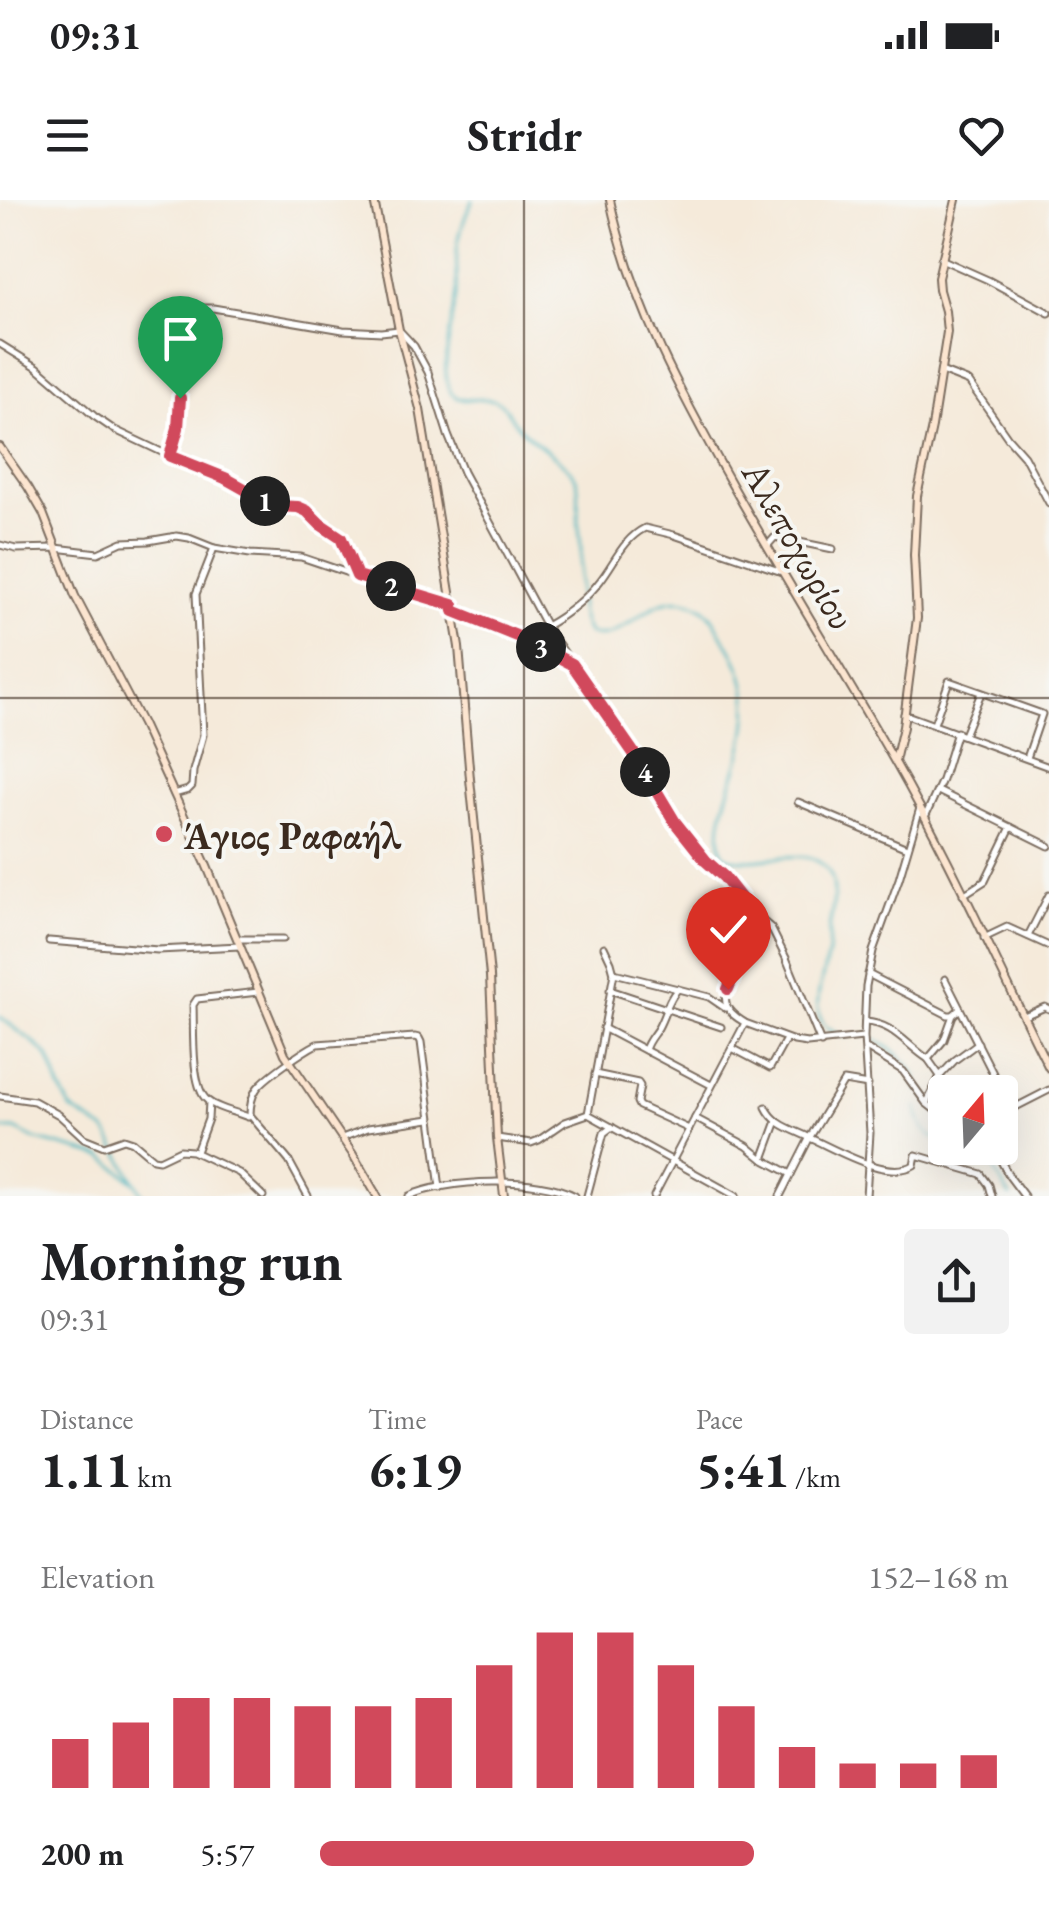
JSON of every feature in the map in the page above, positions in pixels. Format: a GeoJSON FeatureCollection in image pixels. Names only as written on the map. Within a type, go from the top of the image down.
{"type":"FeatureCollection","features":[{"type":"Feature","properties":{"kind":"main road"},"geometry":{"type":"LineString","coordinates":[[374,200],[399,330],[420,409],[453,608],[490,976],[504,1196]]}},
{"type":"Feature","properties":{"kind":"main road","name":"Αλεποχωρίου"},"geometry":{"type":"LineString","coordinates":[[610,200],[629,273],[661,353],[767,546],[895,762],[984,938]]}},
{"type":"Feature","properties":{"kind":"main road"},"geometry":{"type":"LineString","coordinates":[[895,762],[918,618],[914,563],[916,507],[947,328],[938,282],[956,200]]}},
{"type":"Feature","properties":{"kind":"main road"},"geometry":{"type":"LineString","coordinates":[[0,447],[38,504],[83,613],[136,712],[239,942],[278,1042],[376,1196]]}},
{"type":"Feature","properties":{"kind":"main road"},"geometry":{"type":"LineString","coordinates":[[984,938],[1049,1068]]}},
{"type":"Feature","properties":{"kind":"street"},"geometry":{"type":"LineString","coordinates":[[941,259],[1049,313]]}},
{"type":"Feature","properties":{"kind":"street"},"geometry":{"type":"LineString","coordinates":[[170,456],[178,428],[192,308],[343,330],[399,330],[414,346],[428,372],[463,472],[546,626],[633,752],[675,822],[774,933],[821,1042]]}},
{"type":"Feature","properties":{"kind":"street"},"geometry":{"type":"LineString","coordinates":[[0,344],[36,366],[103,423],[225,478],[275,506],[307,511],[341,538],[357,576]]}},
{"type":"Feature","properties":{"kind":"street"},"geometry":{"type":"LineString","coordinates":[[940,371],[969,382],[1024,456],[1049,504]]}},
{"type":"Feature","properties":{"kind":"street"},"geometry":{"type":"LineString","coordinates":[[546,626],[578,605],[606,573],[629,537],[645,528],[782,572]]}},
{"type":"Feature","properties":{"kind":"street"},"geometry":{"type":"LineString","coordinates":[[0,545],[98,553],[122,542],[177,536],[214,548],[301,557],[453,608],[572,664]]}},
{"type":"Feature","properties":{"kind":"street"},"geometry":{"type":"LineString","coordinates":[[767,546],[774,537],[833,549]]}},
{"type":"Feature","properties":{"kind":"street"},"geometry":{"type":"LineString","coordinates":[[174,794],[191,788],[203,737],[196,594],[214,548]]}},
{"type":"Feature","properties":{"kind":"street"},"geometry":{"type":"LineString","coordinates":[[934,724],[950,681],[1042,714],[1027,758]]}},
{"type":"Feature","properties":{"kind":"street"},"geometry":{"type":"LineString","coordinates":[[925,817],[980,693]]}},
{"type":"Feature","properties":{"kind":"street"},"geometry":{"type":"LineString","coordinates":[[904,714],[1049,767]]}},
{"type":"Feature","properties":{"kind":"street"},"geometry":{"type":"LineString","coordinates":[[1038,726],[1049,730]]}},
{"type":"Feature","properties":{"kind":"street"},"geometry":{"type":"LineString","coordinates":[[938,791],[1049,846]]}},
{"type":"Feature","properties":{"kind":"street"},"geometry":{"type":"LineString","coordinates":[[798,802],[907,848]]}},
{"type":"Feature","properties":{"kind":"street"},"geometry":{"type":"LineString","coordinates":[[866,1196],[870,1134],[864,1022],[868,974],[920,808]]}},
{"type":"Feature","properties":{"kind":"street"},"geometry":{"type":"LineString","coordinates":[[963,895],[984,881],[1010,827]]}},
{"type":"Feature","properties":{"kind":"street"},"geometry":{"type":"LineString","coordinates":[[1028,936],[1049,895]]}},
{"type":"Feature","properties":{"kind":"street"},"geometry":{"type":"LineString","coordinates":[[731,1013],[726,992],[750,910]]}},
{"type":"Feature","properties":{"kind":"street"},"geometry":{"type":"LineString","coordinates":[[984,938],[1007,927],[1049,946]]}},
{"type":"Feature","properties":{"kind":"street"},"geometry":{"type":"LineString","coordinates":[[49,941],[158,950],[284,939]]}},
{"type":"Feature","properties":{"kind":"street"},"geometry":{"type":"LineString","coordinates":[[588,1114],[614,973],[604,948]]}},
{"type":"Feature","properties":{"kind":"street"},"geometry":{"type":"LineString","coordinates":[[614,973],[709,997],[744,1024],[786,1038],[806,1043],[864,1037]]}},
{"type":"Feature","properties":{"kind":"street"},"geometry":{"type":"LineString","coordinates":[[868,974],[953,1015]]}},
{"type":"Feature","properties":{"kind":"street"},"geometry":{"type":"LineString","coordinates":[[945,978],[994,1075]]}},
{"type":"Feature","properties":{"kind":"street"},"geometry":{"type":"LineString","coordinates":[[645,1050],[669,999],[678,989]]}},
{"type":"Feature","properties":{"kind":"street"},"geometry":{"type":"LineString","coordinates":[[610,990],[721,1027]]}},
{"type":"Feature","properties":{"kind":"street"},"geometry":{"type":"LineString","coordinates":[[258,992],[197,999],[192,1005],[196,1069],[202,1093],[209,1102],[251,1118],[289,1161],[308,1196]]}},
{"type":"Feature","properties":{"kind":"street"},"geometry":{"type":"LineString","coordinates":[[928,1059],[946,1036],[953,1015],[960,1008]]}},
{"type":"Feature","properties":{"kind":"street"},"geometry":{"type":"LineString","coordinates":[[1023,1016],[1049,1008]]}},
{"type":"Feature","properties":{"kind":"street"},"geometry":{"type":"LineString","coordinates":[[864,1022],[892,1030],[928,1059],[939,1075]]}},
{"type":"Feature","properties":{"kind":"street"},"geometry":{"type":"LineString","coordinates":[[654,1196],[744,1024]]}},
{"type":"Feature","properties":{"kind":"street"},"geometry":{"type":"LineString","coordinates":[[604,1028],[712,1086]]}},
{"type":"Feature","properties":{"kind":"street"},"geometry":{"type":"LineString","coordinates":[[251,1118],[250,1107],[257,1088],[318,1044],[417,1037],[421,1042],[440,1188]]}},
{"type":"Feature","properties":{"kind":"street"},"geometry":{"type":"LineString","coordinates":[[732,1048],[770,1068],[786,1038]]}},
{"type":"Feature","properties":{"kind":"street"},"geometry":{"type":"LineString","coordinates":[[941,1075],[978,1043]]}},
{"type":"Feature","properties":{"kind":"street"},"geometry":{"type":"LineString","coordinates":[[866,1048],[903,1071],[926,1103],[928,1099]]}},
{"type":"Feature","properties":{"kind":"street"},"geometry":{"type":"LineString","coordinates":[[595,1074],[638,1083],[639,1106],[689,1129]]}},
{"type":"Feature","properties":{"kind":"street"},"geometry":{"type":"LineString","coordinates":[[780,1196],[844,1082],[868,1085]]}},
{"type":"Feature","properties":{"kind":"street"},"geometry":{"type":"LineString","coordinates":[[1018,1105],[1049,1090]]}},
{"type":"Feature","properties":{"kind":"street"},"geometry":{"type":"LineString","coordinates":[[0,1096],[34,1101],[59,1115],[84,1138],[104,1146],[124,1139],[159,1160],[180,1150],[195,1153],[240,1173],[264,1196]]}},
{"type":"Feature","properties":{"kind":"street"},"geometry":{"type":"LineString","coordinates":[[195,1153],[208,1119],[209,1102]]}},
{"type":"Feature","properties":{"kind":"street"},"geometry":{"type":"LineString","coordinates":[[766,1106],[777,1122],[850,1159],[905,1170],[914,1164],[916,1154],[981,1174],[992,1196]]}},
{"type":"Feature","properties":{"kind":"street"},"geometry":{"type":"LineString","coordinates":[[498,1138],[531,1144],[565,1122],[588,1114],[736,1196]]}},
{"type":"Feature","properties":{"kind":"street"},"geometry":{"type":"LineString","coordinates":[[695,1118],[792,1174]]}},
{"type":"Feature","properties":{"kind":"street"},"geometry":{"type":"LineString","coordinates":[[342,1138],[368,1128],[430,1119]]}},
{"type":"Feature","properties":{"kind":"street"},"geometry":{"type":"LineString","coordinates":[[763,1159],[777,1122]]}},
{"type":"Feature","properties":{"kind":"street"},"geometry":{"type":"LineString","coordinates":[[587,1196],[604,1134],[612,1127]]}},
{"type":"Feature","properties":{"kind":"street"},"geometry":{"type":"LineString","coordinates":[[1003,1165],[1024,1196]]}},
{"type":"Feature","properties":{"kind":"street"},"geometry":{"type":"LineString","coordinates":[[409,1196],[424,1190],[502,1181],[561,1190],[575,1196]]}},
{"type":"Feature","properties":{"kind":"waterway"},"geometry":{"type":"LineString","coordinates":[[473,200],[457,249],[457,289],[446,358],[452,394],[500,403],[522,431],[558,459],[577,481],[580,603],[588,633],[612,633],[649,610],[677,600],[699,606],[716,623],[743,675],[748,709],[743,743],[722,816],[723,854],[747,860],[810,858],[822,864],[831,876],[833,903],[819,1015],[833,1032],[848,1037]]}},
{"type":"Feature","properties":{"kind":"waterway"},"geometry":{"type":"LineString","coordinates":[[0,1017],[48,1056],[71,1109],[106,1131],[143,1196]]}},
{"type":"Feature","properties":{"kind":"waterway"},"geometry":{"type":"LineString","coordinates":[[873,1039],[903,1059],[914,1074],[919,1091]]}},
{"type":"Feature","properties":{"kind":"waterway"},"geometry":{"type":"LineString","coordinates":[[917,1107],[928,1132]]}},
{"type":"Feature","properties":{"kind":"waterway"},"geometry":{"type":"LineString","coordinates":[[0,1129],[15,1129],[34,1139],[103,1157],[136,1183]]}},
{"type":"Feature","properties":{"kind":"waterway"},"geometry":{"type":"LineString","coordinates":[[992,1165],[1010,1196]]}},
{"type":"Feature","properties":{"kind":"place","name":"Άγιος Ραφαήλ"},"geometry":{"type":"Point","coordinates":[164,834]}},
{"type":"Feature","properties":{"kind":"route"},"geometry":{"type":"LineString","coordinates":[[180,398],[180,417],[170,456],[225,478],[275,506],[307,511],[341,538],[357,576],[453,605],[454,611],[524,639],[572,664],[633,752],[675,822],[750,910],[728,989]]}}]}
